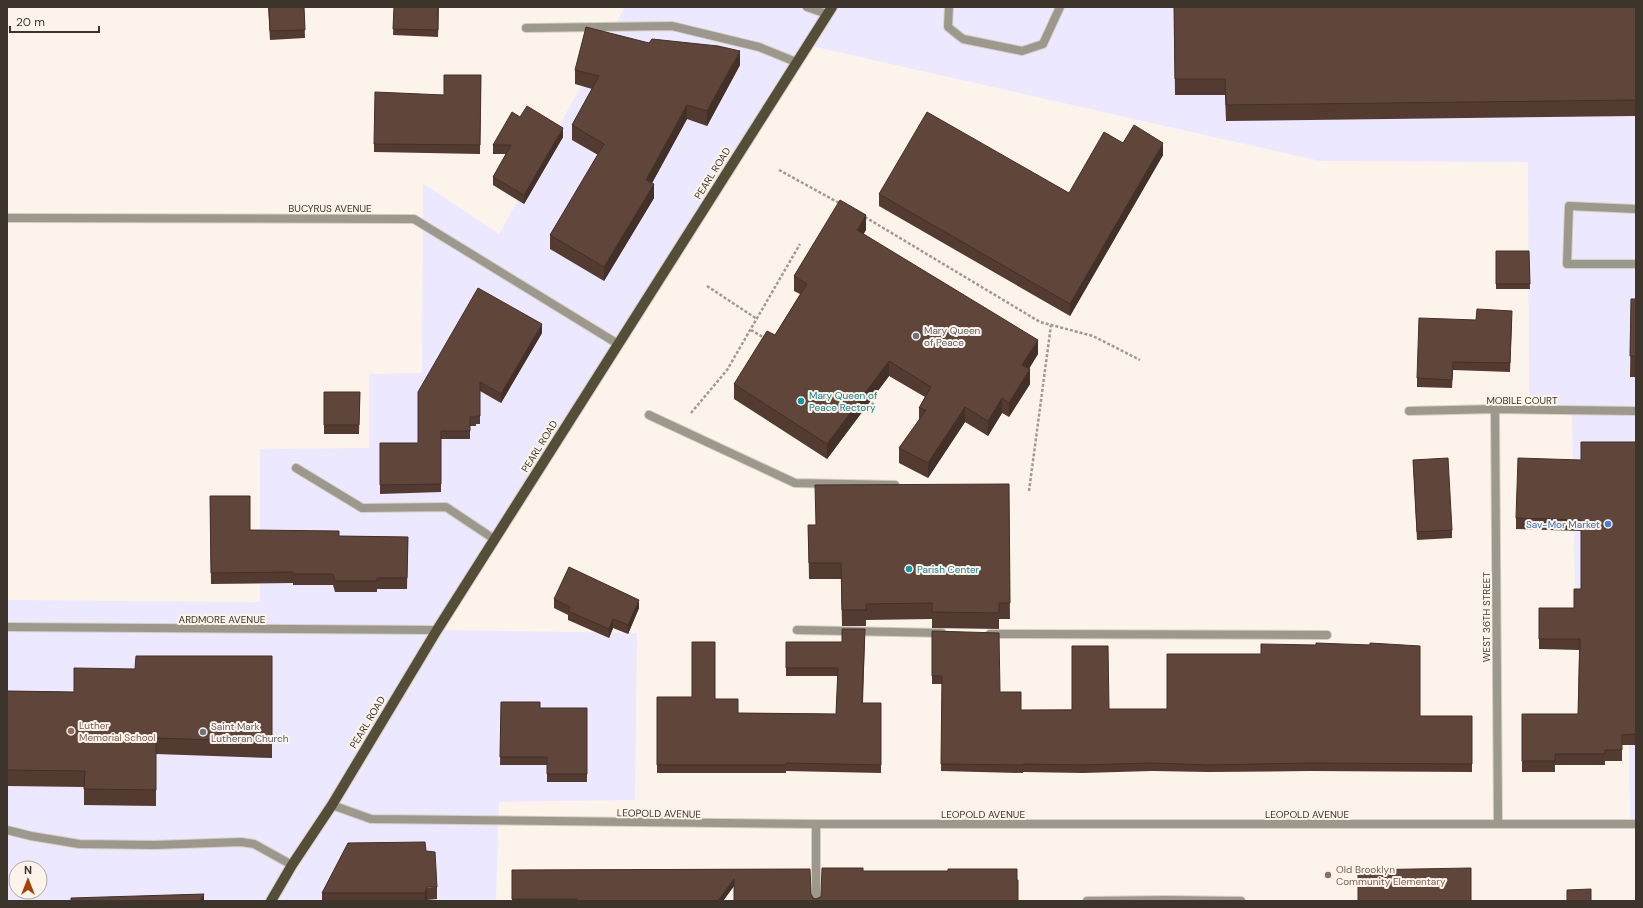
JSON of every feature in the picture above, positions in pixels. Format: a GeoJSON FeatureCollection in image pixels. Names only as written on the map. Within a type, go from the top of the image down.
{"type":"FeatureCollection","features":[{"type":"Feature","properties":{"kind":"main road","name":"PEARL ROAD"},"geometry":{"type":"LineString","coordinates":[[271,901],[292,865],[332,805],[437,630],[829,11]]}},
{"type":"Feature","properties":{"kind":"street"},"geometry":{"type":"LineString","coordinates":[[808,7],[829,11]]}},
{"type":"Feature","properties":{"kind":"street"},"geometry":{"type":"LineString","coordinates":[[949,7],[948,27],[963,39],[1022,51],[1042,44],[1060,7]]}},
{"type":"Feature","properties":{"kind":"street"},"geometry":{"type":"LineString","coordinates":[[526,28],[672,26],[759,47],[796,62]]}},
{"type":"Feature","properties":{"kind":"street"},"geometry":{"type":"LineString","coordinates":[[1636,209],[1569,206],[1567,264],[1636,264]]}},
{"type":"Feature","properties":{"kind":"street","name":"BUCYRUS AVENUE"},"geometry":{"type":"LineString","coordinates":[[7,218],[414,219],[618,344]]}},
{"type":"Feature","properties":{"kind":"street","name":"MOBILE COURT"},"geometry":{"type":"LineString","coordinates":[[1408,411],[1495,409],[1636,410]]}},
{"type":"Feature","properties":{"kind":"street","name":"WEST 36TH STREET"},"geometry":{"type":"LineString","coordinates":[[1495,409],[1498,824]]}},
{"type":"Feature","properties":{"kind":"street"},"geometry":{"type":"LineString","coordinates":[[650,415],[795,483],[906,485]]}},
{"type":"Feature","properties":{"kind":"street"},"geometry":{"type":"LineString","coordinates":[[296,468],[362,508],[446,508],[494,540]]}},
{"type":"Feature","properties":{"kind":"street","name":"ARDMORE AVENUE"},"geometry":{"type":"LineString","coordinates":[[7,627],[437,630]]}},
{"type":"Feature","properties":{"kind":"street"},"geometry":{"type":"LineString","coordinates":[[797,630],[949,633]]}},
{"type":"Feature","properties":{"kind":"street"},"geometry":{"type":"LineString","coordinates":[[981,634],[1327,635]]}},
{"type":"Feature","properties":{"kind":"street","name":"LEOPOLD AVENUE"},"geometry":{"type":"LineString","coordinates":[[332,805],[371,819],[816,824],[1636,824]]}},
{"type":"Feature","properties":{"kind":"street"},"geometry":{"type":"LineString","coordinates":[[816,824],[816,901]]}},
{"type":"Feature","properties":{"kind":"street"},"geometry":{"type":"LineString","coordinates":[[7,830],[31,836],[80,844],[154,846],[241,842],[254,844],[292,865]]}},
{"type":"Feature","properties":{"kind":"street"},"geometry":{"type":"LineString","coordinates":[[1087,901],[1241,901]]}},
{"type":"Feature","properties":{"kind":"path"},"geometry":{"type":"LineString","coordinates":[[779,170],[842,204]]}},
{"type":"Feature","properties":{"kind":"path"},"geometry":{"type":"LineString","coordinates":[[862,216],[1040,322],[1093,336],[1140,360]]}},
{"type":"Feature","properties":{"kind":"path"},"geometry":{"type":"LineString","coordinates":[[678,429],[727,370],[800,244]]}},
{"type":"Feature","properties":{"kind":"path"},"geometry":{"type":"LineString","coordinates":[[707,286],[757,319]]}},
{"type":"Feature","properties":{"kind":"path"},"geometry":{"type":"LineString","coordinates":[[1029,491],[1051,325]]}},
{"type":"Feature","properties":{"kind":"path"},"geometry":{"type":"LineString","coordinates":[[751,330],[771,342]]}},
{"type":"Feature","properties":{"kind":"path"},"geometry":{"type":"LineString","coordinates":[[862,398],[874,406]]}},
{"type":"Feature","properties":{"kind":"shaded area"},"geometry":{"type":"Polygon","coordinates":[[[625,7],[1636,7],[1636,824],[1630,824],[1627,597],[1575,595],[1572,410],[1529,410],[1528,162],[1320,161],[807,45],[438,630],[637,633],[635,800],[499,802],[496,901],[7,901],[7,600],[260,602],[260,449],[369,448],[369,374],[422,373],[423,183],[499,234],[625,7]]]}},
{"type":"Feature","properties":{"kind":"building"},"geometry":{"type":"Polygon","coordinates":[[[269,7],[304,7],[305,30],[270,31],[269,7]]]}},
{"type":"Feature","properties":{"kind":"building"},"geometry":{"type":"Polygon","coordinates":[[[394,7],[438,7],[438,30],[393,29],[394,7]]]}},
{"type":"Feature","properties":{"kind":"building"},"geometry":{"type":"Polygon","coordinates":[[[1174,7],[1636,7],[1636,100],[1226,105],[1225,79],[1175,79],[1174,7]]]}},
{"type":"Feature","properties":{"kind":"building"},"geometry":{"type":"Polygon","coordinates":[[[586,27],[649,43],[652,39],[718,46],[740,51],[707,111],[687,105],[646,180],[654,184],[604,267],[550,235],[604,144],[572,125],[599,76],[575,70],[586,27]]]}},
{"type":"Feature","properties":{"kind":"building"},"geometry":{"type":"Polygon","coordinates":[[[444,75],[481,75],[480,145],[374,144],[375,92],[444,95],[444,75]]]}},
{"type":"Feature","properties":{"kind":"building"},"geometry":{"type":"Polygon","coordinates":[[[527,106],[563,128],[524,195],[493,177],[511,145],[493,145],[512,112],[520,117],[527,106]]]}},
{"type":"Feature","properties":{"kind":"building"},"geometry":{"type":"Polygon","coordinates":[[[927,112],[1069,193],[1104,132],[1123,143],[1134,125],[1163,143],[1070,304],[879,194],[927,112]]]}},
{"type":"Feature","properties":{"kind":"building"},"geometry":{"type":"Polygon","coordinates":[[[840,200],[866,215],[857,230],[1038,340],[1022,365],[1030,369],[1009,403],[1002,398],[988,421],[965,407],[928,463],[899,448],[926,410],[919,408],[931,387],[889,361],[827,444],[734,384],[767,331],[775,335],[807,284],[794,276],[840,200]]]}},
{"type":"Feature","properties":{"kind":"building"},"geometry":{"type":"Polygon","coordinates":[[[1496,251],[1529,251],[1530,284],[1496,284],[1496,251]]]}},
{"type":"Feature","properties":{"kind":"building"},"geometry":{"type":"Polygon","coordinates":[[[478,288],[542,324],[501,394],[480,382],[480,416],[470,417],[470,431],[441,431],[441,484],[380,485],[380,443],[418,443],[418,392],[478,288]]]}},
{"type":"Feature","properties":{"kind":"building"},"geometry":{"type":"Polygon","coordinates":[[[1631,299],[1636,299],[1636,356],[1630,356],[1631,299]]]}},
{"type":"Feature","properties":{"kind":"building"},"geometry":{"type":"Polygon","coordinates":[[[1477,309],[1512,311],[1510,363],[1453,362],[1452,380],[1417,378],[1419,318],[1476,320],[1477,309]]]}},
{"type":"Feature","properties":{"kind":"building"},"geometry":{"type":"Polygon","coordinates":[[[324,392],[360,392],[359,425],[324,425],[324,392]]]}},
{"type":"Feature","properties":{"kind":"building"},"geometry":{"type":"Polygon","coordinates":[[[1581,442],[1636,442],[1636,734],[1622,735],[1622,750],[1605,750],[1605,754],[1555,754],[1555,761],[1522,761],[1522,714],[1578,714],[1580,639],[1539,639],[1539,608],[1574,608],[1574,589],[1581,589],[1581,520],[1516,518],[1518,458],[1581,460],[1581,442]]]}},
{"type":"Feature","properties":{"kind":"building"},"geometry":{"type":"Polygon","coordinates":[[[1448,458],[1452,530],[1417,532],[1413,460],[1448,458]]]}},
{"type":"Feature","properties":{"kind":"building","name":"Parish Center"},"geometry":{"type":"Polygon","coordinates":[[[1009,484],[1010,603],[999,603],[999,613],[932,612],[932,603],[866,604],[866,610],[842,610],[841,563],[809,563],[808,525],[816,525],[815,485],[1009,484]]]}},
{"type":"Feature","properties":{"kind":"building"},"geometry":{"type":"Polygon","coordinates":[[[210,496],[250,496],[250,530],[339,531],[339,536],[408,537],[407,578],[377,578],[377,581],[335,581],[333,574],[293,574],[293,572],[211,573],[210,496]]]}},
{"type":"Feature","properties":{"kind":"building"},"geometry":{"type":"Polygon","coordinates":[[[569,567],[639,600],[628,625],[613,619],[609,629],[568,611],[570,607],[554,599],[569,567]]]}},
{"type":"Feature","properties":{"kind":"building"},"geometry":{"type":"Polygon","coordinates":[[[842,629],[865,629],[862,703],[881,703],[881,765],[786,763],[786,765],[657,765],[657,697],[692,697],[692,642],[715,642],[715,699],[738,699],[738,713],[836,714],[838,668],[786,668],[786,642],[842,642],[842,629]]]}},
{"type":"Feature","properties":{"kind":"building"},"geometry":{"type":"Polygon","coordinates":[[[932,631],[999,633],[1000,692],[1021,692],[1021,710],[1072,710],[1072,646],[1108,646],[1109,709],[1167,709],[1167,654],[1261,654],[1261,644],[1316,645],[1316,643],[1370,645],[1370,643],[1420,646],[1420,716],[1472,716],[1472,764],[941,764],[942,676],[932,676],[932,631]]]}},
{"type":"Feature","properties":{"kind":"building"},"geometry":{"type":"Polygon","coordinates":[[[136,656],[272,656],[272,742],[156,738],[156,790],[84,789],[85,771],[7,770],[7,691],[74,692],[74,668],[135,669],[136,656]]]}},
{"type":"Feature","properties":{"kind":"building"},"geometry":{"type":"Polygon","coordinates":[[[501,702],[540,702],[540,708],[587,708],[587,774],[547,774],[547,757],[500,757],[501,702]]]}},
{"type":"Feature","properties":{"kind":"building"},"geometry":{"type":"Polygon","coordinates":[[[425,842],[426,851],[435,852],[437,887],[427,887],[425,893],[322,893],[348,843],[425,842]]]}},
{"type":"Feature","properties":{"kind":"building"},"geometry":{"type":"Polygon","coordinates":[[[822,868],[863,868],[863,871],[1017,869],[1018,901],[734,901],[734,879],[718,901],[577,901],[577,899],[512,899],[512,870],[810,869],[811,894],[813,898],[816,899],[821,897],[822,868]]]}},
{"type":"Feature","properties":{"kind":"building"},"geometry":{"type":"Polygon","coordinates":[[[1471,868],[1471,901],[1358,901],[1358,870],[1471,868]]]}},
{"type":"Feature","properties":{"kind":"building"},"geometry":{"type":"Polygon","coordinates":[[[1591,889],[1591,901],[1567,901],[1567,890],[1591,889]]]}},
{"type":"Feature","properties":{"kind":"building"},"geometry":{"type":"Polygon","coordinates":[[[204,894],[200,901],[71,901],[71,898],[204,894]]]}},
{"type":"Feature","properties":{"kind":"place","name":"Mary Queen of Peace"},"geometry":{"type":"Point","coordinates":[916,336]}},
{"type":"Feature","properties":{"kind":"place","name":"Mary Queen of Peace Rectory"},"geometry":{"type":"Point","coordinates":[801,401]}},
{"type":"Feature","properties":{"kind":"place","name":"Sav-Mor Market"},"geometry":{"type":"Point","coordinates":[1608,524]}},
{"type":"Feature","properties":{"kind":"place","name":"Parish Center"},"geometry":{"type":"Point","coordinates":[909,569]}},
{"type":"Feature","properties":{"kind":"place","name":"Luther Memorial School"},"geometry":{"type":"Point","coordinates":[71,731]}},
{"type":"Feature","properties":{"kind":"place","name":"Saint Mark Lutheran Church"},"geometry":{"type":"Point","coordinates":[203,732]}},
{"type":"Feature","properties":{"kind":"place","name":"Old Brooklyn Community Elementary"},"geometry":{"type":"Point","coordinates":[1328,875]}}]}
